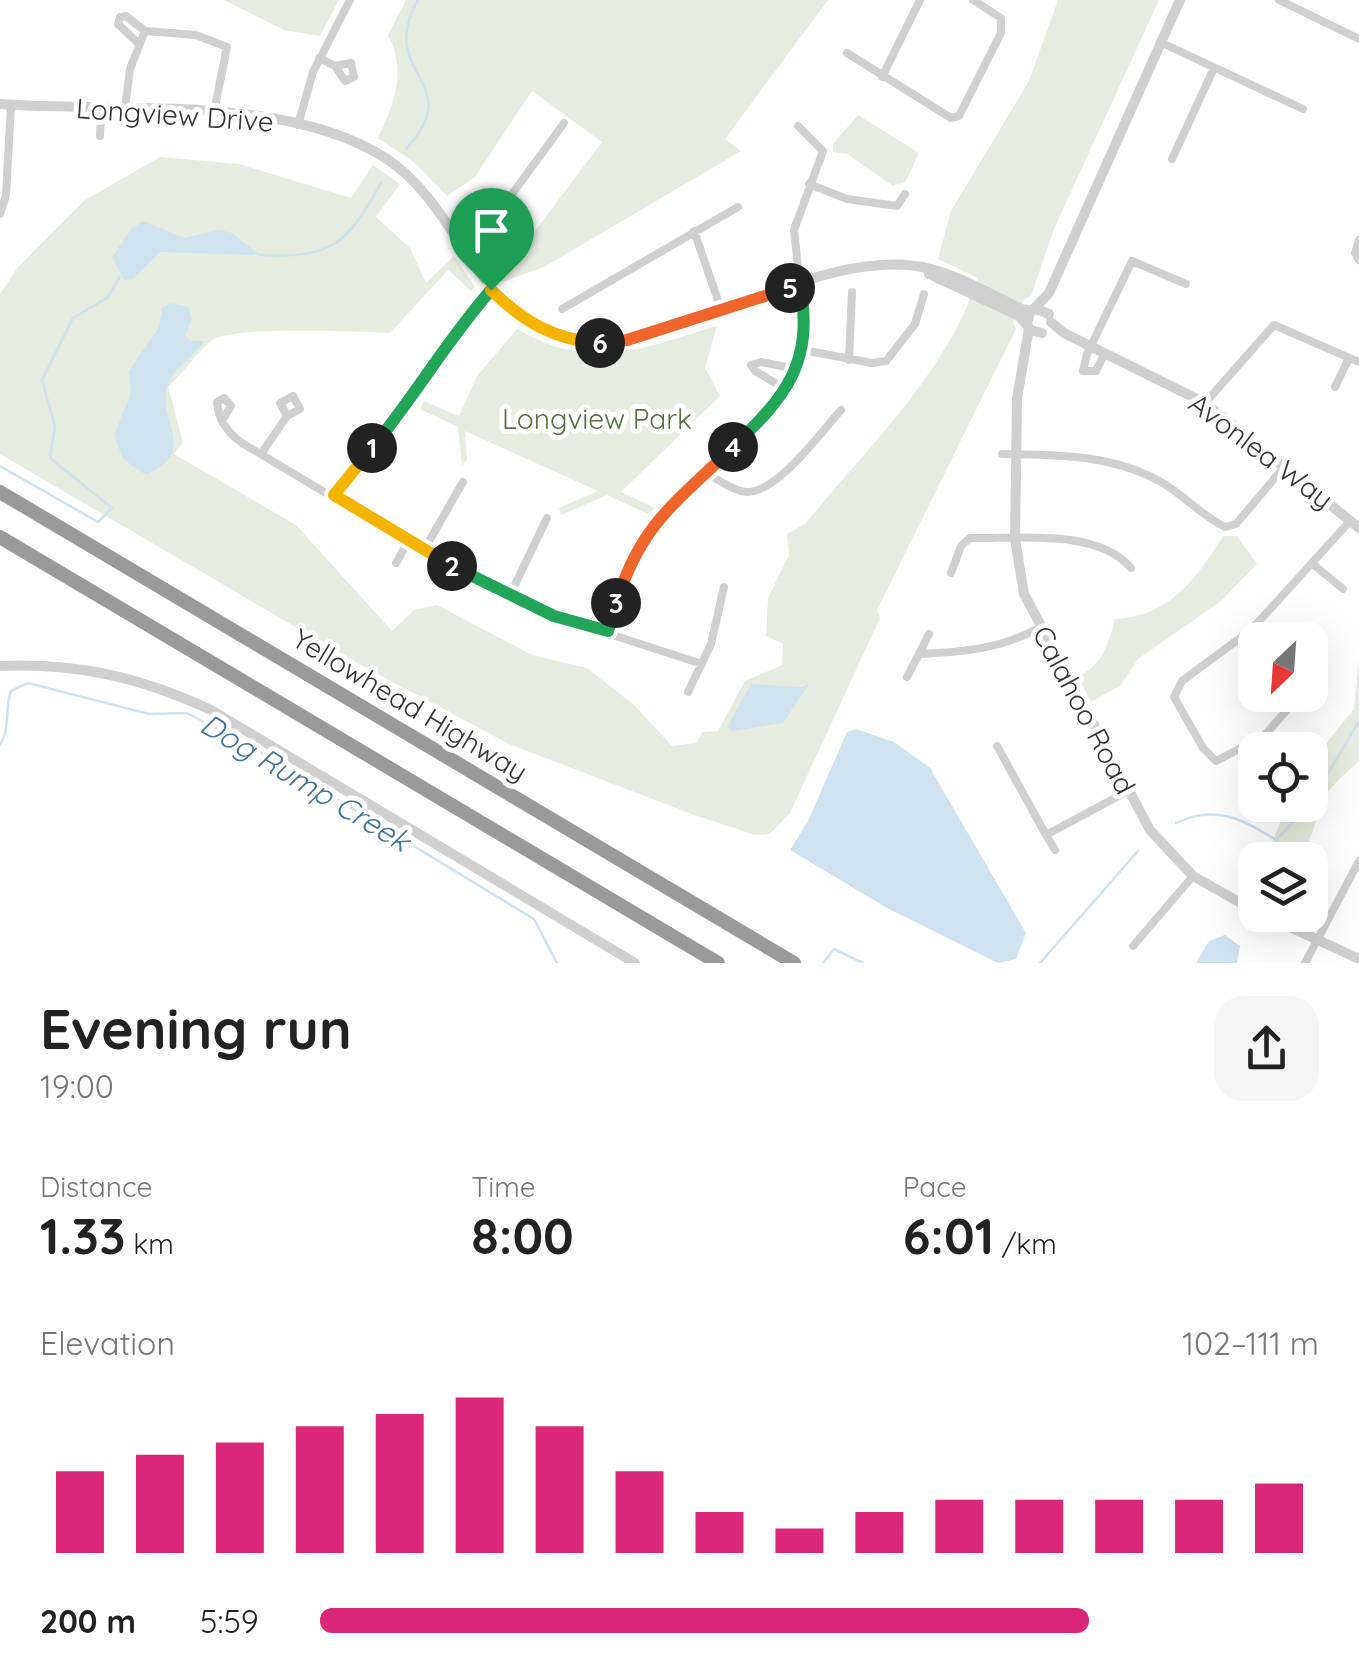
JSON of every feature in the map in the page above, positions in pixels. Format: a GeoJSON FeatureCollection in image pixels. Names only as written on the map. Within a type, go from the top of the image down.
{"type":"FeatureCollection","features":[{"type":"Feature","properties":{"kind":"highway","name":"Yellowhead Highway"},"geometry":{"type":"LineString","coordinates":[[0,492],[794,963]]}},
{"type":"Feature","properties":{"kind":"highway"},"geometry":{"type":"LineString","coordinates":[[0,537],[718,963]]}},
{"type":"Feature","properties":{"kind":"street"},"geometry":{"type":"LineString","coordinates":[[298,126],[319,58],[350,0]]}},
{"type":"Feature","properties":{"kind":"street"},"geometry":{"type":"LineString","coordinates":[[882,77],[920,0]]}},
{"type":"Feature","properties":{"kind":"street"},"geometry":{"type":"LineString","coordinates":[[847,53],[951,118],[958,116],[1000,33],[1001,18],[973,0]]}},
{"type":"Feature","properties":{"kind":"street"},"geometry":{"type":"LineString","coordinates":[[1030,344],[1047,325],[1050,293],[1180,0]]}},
{"type":"Feature","properties":{"kind":"street"},"geometry":{"type":"LineString","coordinates":[[1279,0],[1359,40]]}},
{"type":"Feature","properties":{"kind":"street"},"geometry":{"type":"LineString","coordinates":[[138,42],[118,24],[120,17],[126,16],[145,30],[196,35],[227,48],[214,112]]}},
{"type":"Feature","properties":{"kind":"street"},"geometry":{"type":"LineString","coordinates":[[125,108],[138,42],[145,30]]}},
{"type":"Feature","properties":{"kind":"street"},"geometry":{"type":"LineString","coordinates":[[1160,42],[1303,109]]}},
{"type":"Feature","properties":{"kind":"street"},"geometry":{"type":"LineString","coordinates":[[319,58],[335,66]]}},
{"type":"Feature","properties":{"kind":"street"},"geometry":{"type":"LineString","coordinates":[[1172,159],[1214,68]]}},
{"type":"Feature","properties":{"kind":"street"},"geometry":{"type":"LineString","coordinates":[[0,214],[6,195],[5,104]]}},
{"type":"Feature","properties":{"kind":"street","name":"Longview Drive"},"geometry":{"type":"LineString","coordinates":[[5,104],[214,112],[298,126],[344,139],[390,161],[426,192],[491,290],[536,326],[575,342],[616,342],[857,267],[910,265],[945,273],[1021,310],[1034,310],[1047,325]]}},
{"type":"Feature","properties":{"kind":"street"},"geometry":{"type":"LineString","coordinates":[[100,136],[102,108]]}},
{"type":"Feature","properties":{"kind":"street"},"geometry":{"type":"LineString","coordinates":[[460,240],[502,208],[564,123]]}},
{"type":"Feature","properties":{"kind":"street"},"geometry":{"type":"LineString","coordinates":[[608,631],[635,548],[648,529],[787,390],[796,369],[803,350],[806,316],[794,230],[823,151],[798,126]]}},
{"type":"Feature","properties":{"kind":"street"},"geometry":{"type":"LineString","coordinates":[[809,184],[876,205],[897,206],[905,194]]}},
{"type":"Feature","properties":{"kind":"street"},"geometry":{"type":"LineString","coordinates":[[562,309],[738,207]]}},
{"type":"Feature","properties":{"kind":"street"},"geometry":{"type":"LineString","coordinates":[[694,231],[722,312]]}},
{"type":"Feature","properties":{"kind":"street"},"geometry":{"type":"LineString","coordinates":[[1359,240],[1355,250],[1359,260]]}},
{"type":"Feature","properties":{"kind":"street"},"geometry":{"type":"LineString","coordinates":[[1105,353],[1096,371],[1086,373],[1082,364],[1132,261],[1186,284]]}},
{"type":"Feature","properties":{"kind":"street","name":"Longview Drive"},"geometry":{"type":"LineString","coordinates":[[910,265],[1028,326],[1047,325]]}},
{"type":"Feature","properties":{"kind":"street"},"geometry":{"type":"LineString","coordinates":[[334,495],[410,402],[450,337],[491,290]]}},
{"type":"Feature","properties":{"kind":"street"},"geometry":{"type":"LineString","coordinates":[[849,360],[852,292]]}},
{"type":"Feature","properties":{"kind":"street"},"geometry":{"type":"LineString","coordinates":[[1028,326],[1034,310],[1050,293]]}},
{"type":"Feature","properties":{"kind":"street"},"geometry":{"type":"LineString","coordinates":[[803,350],[849,360],[886,361],[914,324],[924,294]]}},
{"type":"Feature","properties":{"kind":"street","name":"Avonlea Way"},"geometry":{"type":"LineString","coordinates":[[1047,325],[1205,403],[1355,524]]}},
{"type":"Feature","properties":{"kind":"street"},"geometry":{"type":"LineString","coordinates":[[1205,403],[1274,325],[1359,362]]}},
{"type":"Feature","properties":{"kind":"street","name":"Calahoo Road"},"geometry":{"type":"LineString","coordinates":[[1028,326],[1030,344],[1016,398],[1016,540],[1024,594],[1150,830],[1193,876],[1238,901]]}},
{"type":"Feature","properties":{"kind":"street"},"geometry":{"type":"LineString","coordinates":[[1335,387],[1349,358]]}},
{"type":"Feature","properties":{"kind":"street"},"geometry":{"type":"LineString","coordinates":[[787,390],[754,371],[751,364],[761,362],[796,369]]}},
{"type":"Feature","properties":{"kind":"street"},"geometry":{"type":"LineString","coordinates":[[706,473],[744,493],[762,490],[785,472],[841,410]]}},
{"type":"Feature","properties":{"kind":"street"},"geometry":{"type":"LineString","coordinates":[[261,454],[287,416]]}},
{"type":"Feature","properties":{"kind":"street"},"geometry":{"type":"LineString","coordinates":[[223,419],[234,437],[408,542],[554,616],[702,664]]}},
{"type":"Feature","properties":{"kind":"street"},"geometry":{"type":"LineString","coordinates":[[1002,454],[1093,458],[1140,472],[1225,527],[1236,524],[1284,466]]}},
{"type":"Feature","properties":{"kind":"street"},"geometry":{"type":"LineString","coordinates":[[424,550],[463,482]]}},
{"type":"Feature","properties":{"kind":"street"},"geometry":{"type":"LineString","coordinates":[[1258,622],[1355,524],[1359,510]]}},
{"type":"Feature","properties":{"kind":"street"},"geometry":{"type":"LineString","coordinates":[[510,594],[547,518]]}},
{"type":"Feature","properties":{"kind":"street"},"geometry":{"type":"LineString","coordinates":[[951,573],[960,546],[970,538],[1081,544],[1124,559],[1131,568]]}},
{"type":"Feature","properties":{"kind":"street"},"geometry":{"type":"LineString","coordinates":[[396,564],[408,542]]}},
{"type":"Feature","properties":{"kind":"street"},"geometry":{"type":"LineString","coordinates":[[1314,565],[1343,589]]}},
{"type":"Feature","properties":{"kind":"street"},"geometry":{"type":"LineString","coordinates":[[688,692],[717,627],[724,587]]}},
{"type":"Feature","properties":{"kind":"street"},"geometry":{"type":"LineString","coordinates":[[918,654],[970,651],[1055,630]]}},
{"type":"Feature","properties":{"kind":"street"},"geometry":{"type":"LineString","coordinates":[[907,678],[928,634]]}},
{"type":"Feature","properties":{"kind":"street"},"geometry":{"type":"LineString","coordinates":[[1238,639],[1175,688],[1177,704],[1210,760],[1216,761],[1264,736],[1285,712]]}},
{"type":"Feature","properties":{"kind":"street"},"geometry":{"type":"LineString","coordinates":[[0,666],[83,666],[163,688],[211,710],[635,963]]}},
{"type":"Feature","properties":{"kind":"street"},"geometry":{"type":"LineString","coordinates":[[997,746],[1054,850]]}},
{"type":"Feature","properties":{"kind":"street"},"geometry":{"type":"LineString","coordinates":[[1046,835],[1128,790]]}},
{"type":"Feature","properties":{"kind":"street"},"geometry":{"type":"LineString","coordinates":[[1305,963],[1359,861]]}},
{"type":"Feature","properties":{"kind":"street"},"geometry":{"type":"LineString","coordinates":[[1132,946],[1193,876]]}},
{"type":"Feature","properties":{"kind":"street"},"geometry":{"type":"LineString","coordinates":[[1302,932],[1359,959]]}},
{"type":"Feature","properties":{"kind":"green space"},"geometry":{"type":"Polygon","coordinates":[[[224,0],[339,0],[320,36],[284,30],[224,0]]]}},
{"type":"Feature","properties":{"kind":"green space"},"geometry":{"type":"Polygon","coordinates":[[[406,0],[828,0],[725,139],[741,151],[544,267],[502,282],[490,269],[520,251],[602,142],[532,91],[475,177],[447,196],[415,163],[378,138],[396,87],[397,62],[388,35],[406,0]]]}},
{"type":"Feature","properties":{"kind":"green space"},"geometry":{"type":"Polygon","coordinates":[[[1058,0],[1159,0],[1054,229],[1031,296],[1024,299],[1013,322],[1016,329],[877,610],[880,618],[790,813],[770,834],[755,835],[697,816],[509,744],[357,663],[0,454],[0,294],[18,267],[85,200],[160,157],[239,164],[351,198],[373,165],[400,184],[376,217],[410,248],[426,283],[454,256],[475,287],[471,291],[448,270],[390,333],[267,331],[211,341],[168,387],[183,442],[174,454],[296,525],[392,631],[414,610],[437,605],[532,655],[587,668],[634,705],[672,746],[697,743],[702,732],[718,731],[745,681],[782,665],[783,644],[766,636],[768,598],[789,555],[787,534],[805,524],[903,408],[947,346],[964,313],[978,278],[938,259],[951,211],[1029,81],[1058,0]]]}},
{"type":"Feature","properties":{"kind":"green space"},"geometry":{"type":"Polygon","coordinates":[[[858,115],[919,153],[906,181],[893,186],[847,154],[833,152],[833,144],[858,115]]]}},
{"type":"Feature","properties":{"kind":"green space","name":"Longview Park"},"geometry":{"type":"Polygon","coordinates":[[[717,326],[705,368],[720,396],[621,492],[655,508],[648,514],[607,495],[561,515],[559,508],[598,491],[465,431],[467,460],[462,466],[458,427],[420,409],[424,401],[459,416],[477,376],[517,329],[569,350],[593,353],[640,348],[717,326]]]}},
{"type":"Feature","properties":{"kind":"green space"},"geometry":{"type":"Polygon","coordinates":[[[1223,536],[1237,536],[1257,564],[1221,601],[1138,659],[1121,685],[1091,702],[1078,677],[1099,660],[1115,619],[1134,617],[1166,603],[1191,581],[1223,536]]]}},
{"type":"Feature","properties":{"kind":"green space"},"geometry":{"type":"Polygon","coordinates":[[[1359,658],[1359,761],[1328,792],[1328,741],[1354,709],[1359,658]]]}},
{"type":"Feature","properties":{"kind":"green space"},"geometry":{"type":"Polygon","coordinates":[[[1280,822],[1315,822],[1308,842],[1272,842],[1280,822]]]}},
{"type":"Feature","properties":{"kind":"water"},"geometry":{"type":"Polygon","coordinates":[[[144,221],[184,238],[220,230],[232,233],[260,255],[160,252],[133,279],[124,280],[112,257],[132,228],[144,221]]]}},
{"type":"Feature","properties":{"kind":"water"},"geometry":{"type":"Polygon","coordinates":[[[170,303],[188,307],[192,319],[185,335],[191,341],[204,341],[168,385],[167,411],[174,445],[162,465],[146,475],[123,459],[114,435],[131,393],[129,371],[159,327],[162,308],[170,303]]]}},
{"type":"Feature","properties":{"kind":"water"},"geometry":{"type":"Polygon","coordinates":[[[751,684],[809,684],[783,723],[732,731],[727,727],[751,684]]]}},
{"type":"Feature","properties":{"kind":"water"},"geometry":{"type":"Polygon","coordinates":[[[856,729],[894,742],[930,768],[1026,933],[1016,959],[998,963],[887,908],[790,850],[808,821],[847,732],[856,729]]]}},
{"type":"Feature","properties":{"kind":"water"},"geometry":{"type":"Polygon","coordinates":[[[1225,935],[1240,946],[1237,963],[1196,963],[1209,941],[1225,935]]]}},
{"type":"Feature","properties":{"kind":"waterway"},"geometry":{"type":"LineString","coordinates":[[406,149],[423,126],[428,108],[426,92],[407,45],[408,25],[418,0]]}},
{"type":"Feature","properties":{"kind":"waterway"},"geometry":{"type":"LineString","coordinates":[[260,255],[304,254],[334,244],[357,221],[381,183]]}},
{"type":"Feature","properties":{"kind":"waterway"},"geometry":{"type":"LineString","coordinates":[[0,466],[98,522],[112,508],[50,458],[55,426],[42,380],[73,318],[107,298],[120,277]]}},
{"type":"Feature","properties":{"kind":"waterway","name":"Dog Rump Creek"},"geometry":{"type":"LineString","coordinates":[[0,745],[11,691],[28,683],[149,714],[187,713],[241,741],[534,919],[557,963]]}},
{"type":"Feature","properties":{"kind":"waterway","name":"Dog Rump Creek"},"geometry":{"type":"LineString","coordinates":[[1328,774],[1359,721]]}},
{"type":"Feature","properties":{"kind":"waterway","name":"Dog Rump Creek"},"geometry":{"type":"LineString","coordinates":[[1176,823],[1216,814],[1238,820]]}},
{"type":"Feature","properties":{"kind":"waterway","name":"Dog Rump Creek"},"geometry":{"type":"LineString","coordinates":[[1242,822],[1276,840],[1293,822]]}},
{"type":"Feature","properties":{"kind":"waterway","name":"Dog Rump Creek"},"geometry":{"type":"LineString","coordinates":[[1040,963],[1138,851]]}},
{"type":"Feature","properties":{"kind":"waterway","name":"Dog Rump Creek"},"geometry":{"type":"LineString","coordinates":[[823,963],[834,949],[863,963]]}},
{"type":"Feature","properties":{"kind":"route"},"geometry":{"type":"LineString","coordinates":[[800,285],[806,333],[787,390],[648,529],[635,548],[608,631],[554,616],[462,571],[334,495],[410,402],[450,337],[491,290],[520,317],[554,336],[606,344],[722,312],[800,285]]}}]}
